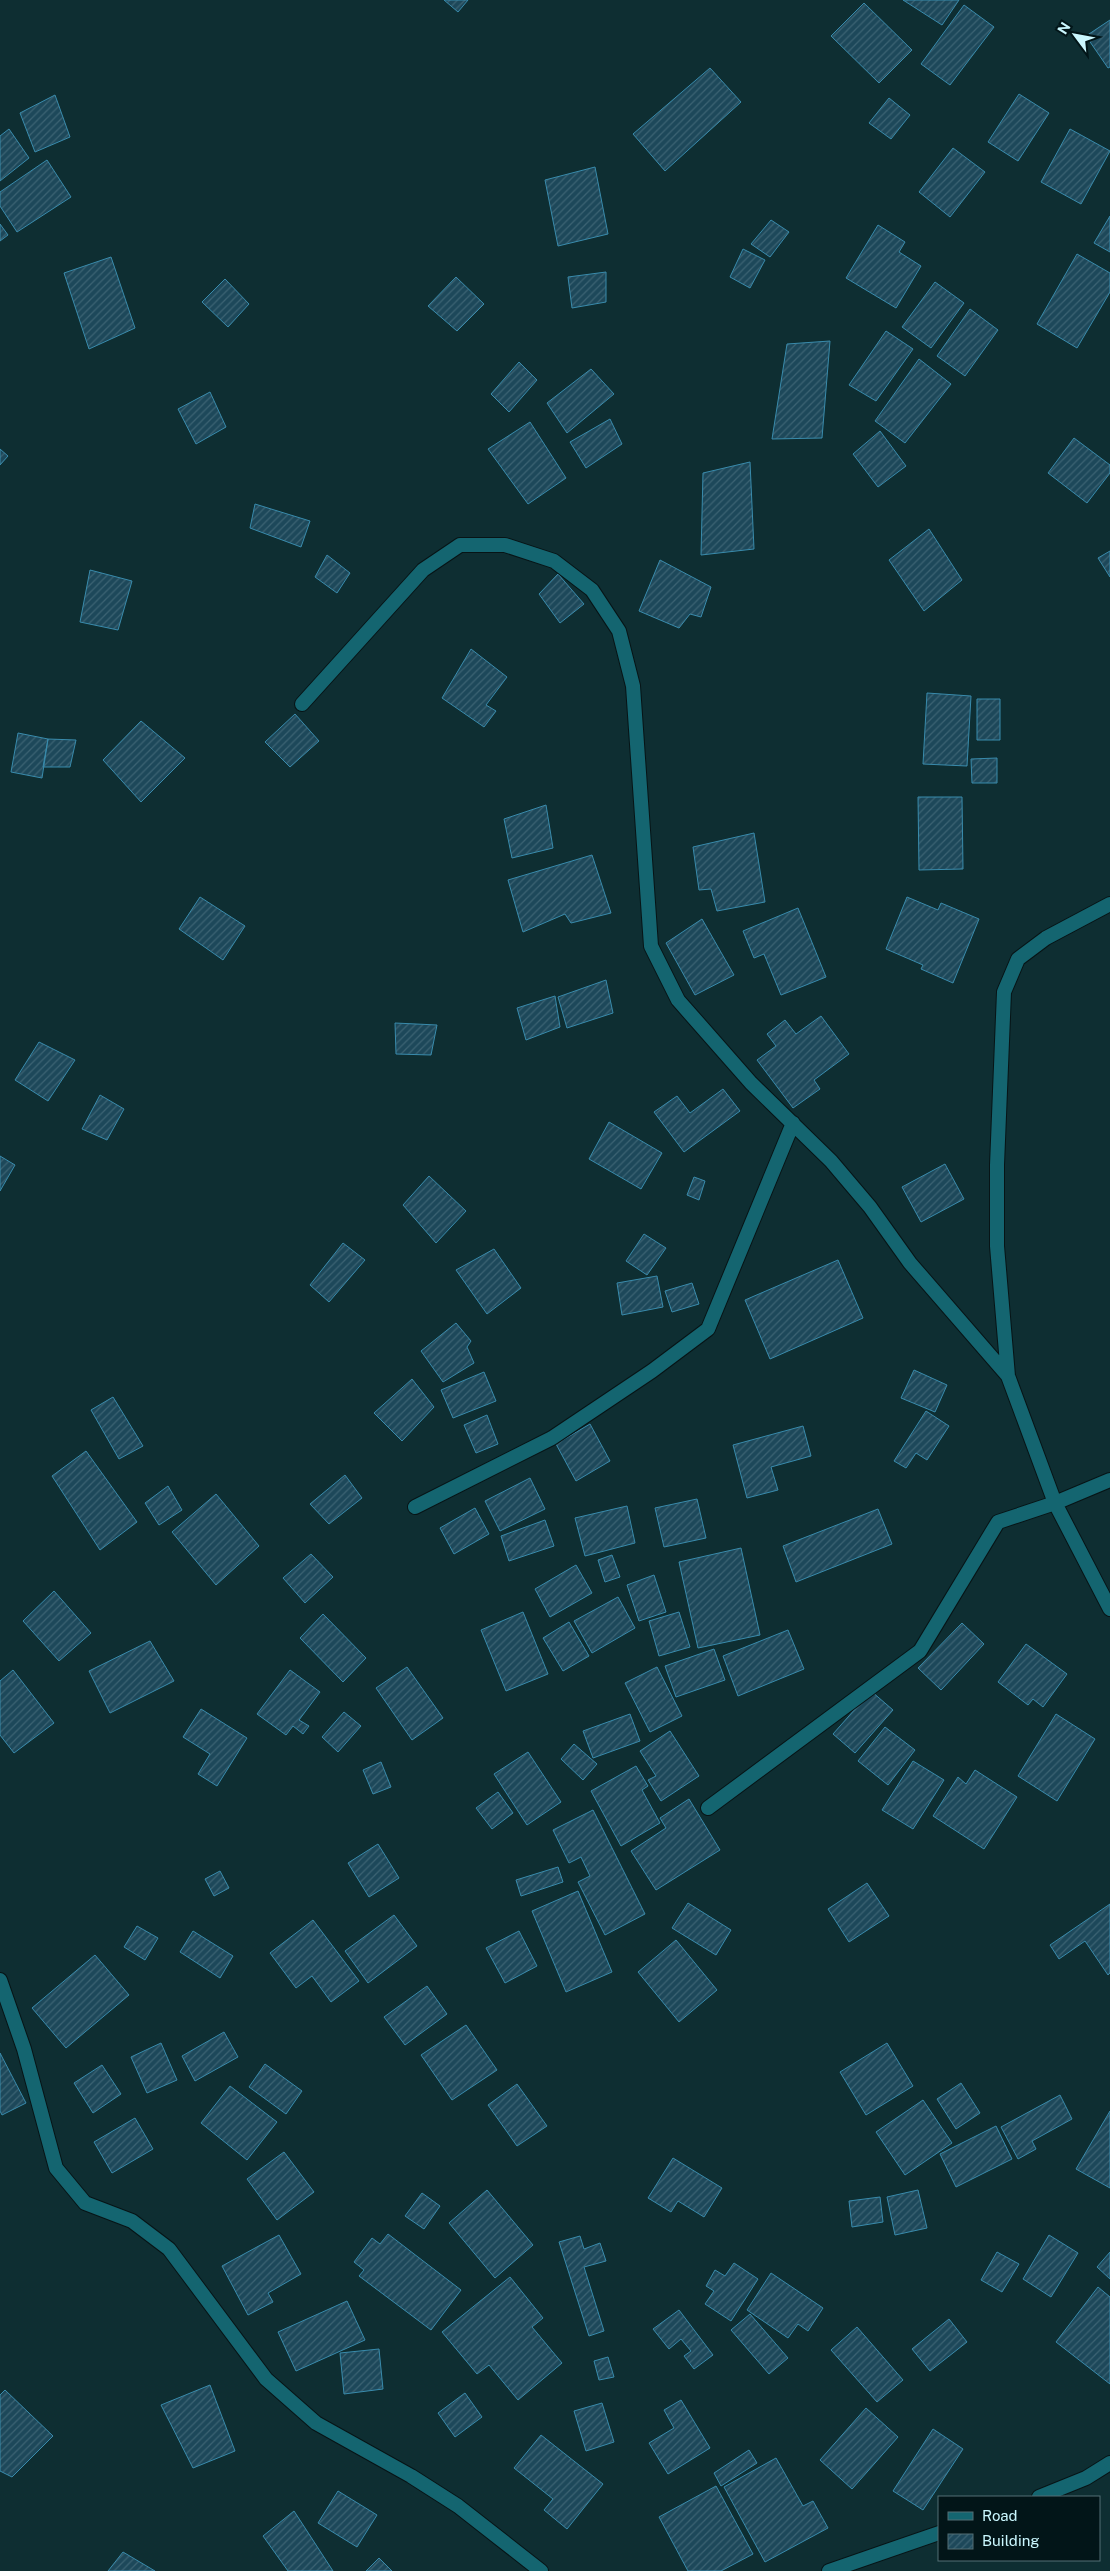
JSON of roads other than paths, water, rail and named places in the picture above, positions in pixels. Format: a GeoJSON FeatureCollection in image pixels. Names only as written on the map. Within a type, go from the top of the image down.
{"type":"FeatureCollection","features":[{"type":"Feature","properties":{"kind":"street"},"geometry":{"type":"LineString","coordinates":[[302,704],[423,570],[460,544],[505,545],[554,561],[592,590],[619,631],[633,686],[651,946],[678,1000],[752,1083],[831,1161],[870,1207],[910,1263],[1008,1376]]}},
{"type":"Feature","properties":{"kind":"street"},"geometry":{"type":"LineString","coordinates":[[1110,904],[1046,938],[1018,959],[1004,992],[996,1165],[997,1228],[1008,1376],[1055,1503],[1110,1609]]}},
{"type":"Feature","properties":{"kind":"street"},"geometry":{"type":"LineString","coordinates":[[415,1508],[552,1438],[708,1329],[793,1123]]}},
{"type":"Feature","properties":{"kind":"street"},"geometry":{"type":"LineString","coordinates":[[708,1808],[920,1651],[998,1522],[1055,1503],[1110,1480]]}},
{"type":"Feature","properties":{"kind":"street"},"geometry":{"type":"LineString","coordinates":[[0,1980],[24,2049],[56,2168],[85,2203],[132,2221],[169,2249],[266,2379],[316,2423],[411,2476],[458,2506],[542,2571]]}},
{"type":"Feature","properties":{"kind":"street"},"geometry":{"type":"LineString","coordinates":[[1041,2496],[1086,2478],[1110,2463]]}},
{"type":"Feature","properties":{"kind":"street"},"geometry":{"type":"LineString","coordinates":[[828,2571],[938,2534]]}}]}
